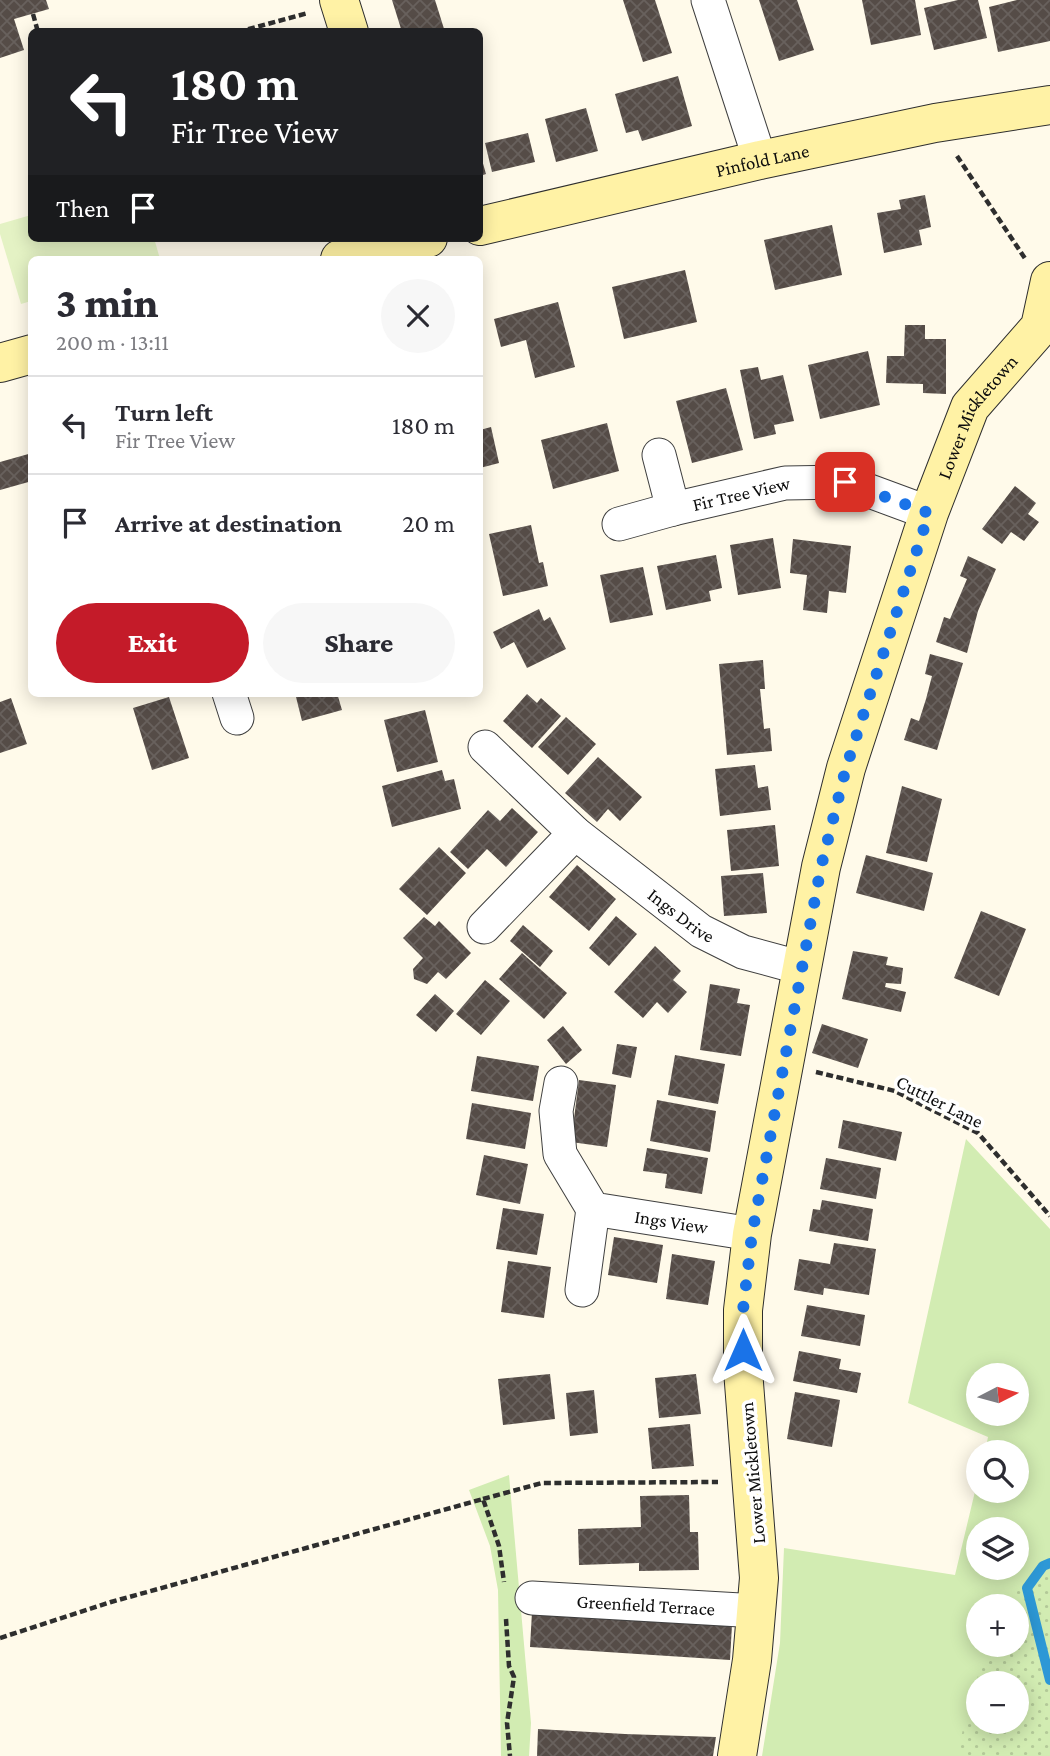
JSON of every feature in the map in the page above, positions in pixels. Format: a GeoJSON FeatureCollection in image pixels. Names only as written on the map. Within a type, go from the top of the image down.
{"type":"FeatureCollection","features":[{"type":"Feature","properties":{"kind":"street"},"geometry":{"type":"LineString","coordinates":[[708,0],[760,160]]}},
{"type":"Feature","properties":{"kind":"street","name":"Pinfold Lane"},"geometry":{"type":"LineString","coordinates":[[483,225],[760,160],[936,123],[1050,105]]}},
{"type":"Feature","properties":{"kind":"street"},"geometry":{"type":"LineString","coordinates":[[352,256],[406,242]]}},
{"type":"Feature","properties":{"kind":"street","name":"Lower Mickletown"},"geometry":{"type":"LineString","coordinates":[[737,1756],[758,1611],[758,1543],[743,1370],[743,1310],[752,1234],[821,867],[846,768],[929,513],[970,407],[1041,327],[1049,287]]}},
{"type":"Feature","properties":{"kind":"street"},"geometry":{"type":"LineString","coordinates":[[0,363],[28,355]]}},
{"type":"Feature","properties":{"kind":"street","name":"Fir Tree View"},"geometry":{"type":"LineString","coordinates":[[659,455],[673,509]]}},
{"type":"Feature","properties":{"kind":"street","name":"Fir Tree View"},"geometry":{"type":"LineString","coordinates":[[620,524],[785,483],[845,482],[929,513]]}},
{"type":"Feature","properties":{"kind":"street","name":"Ings Drive"},"geometry":{"type":"LineString","coordinates":[[485,747],[575,833],[701,931],[743,951],[802,968]]}},
{"type":"Feature","properties":{"kind":"street"},"geometry":{"type":"LineString","coordinates":[[484,927],[575,833]]}},
{"type":"Feature","properties":{"kind":"street"},"geometry":{"type":"LineString","coordinates":[[561,1083],[556,1111],[560,1154],[593,1209],[582,1290]]}},
{"type":"Feature","properties":{"kind":"street","name":"Ings View"},"geometry":{"type":"LineString","coordinates":[[593,1209],[752,1234]]}},
{"type":"Feature","properties":{"kind":"street","name":"Greenfield Terrace"},"geometry":{"type":"LineString","coordinates":[[514,1597],[758,1611]]}},
{"type":"Feature","properties":{"kind":"path"},"geometry":{"type":"LineString","coordinates":[[259,28],[343,12]]}},
{"type":"Feature","properties":{"kind":"path"},"geometry":{"type":"LineString","coordinates":[[33,14],[37,28]]}},
{"type":"Feature","properties":{"kind":"path"},"geometry":{"type":"LineString","coordinates":[[936,123],[1049,287]]}},
{"type":"Feature","properties":{"kind":"path","name":"Cuttler Lane"},"geometry":{"type":"LineString","coordinates":[[785,1065],[895,1091],[978,1133],[1050,1216]]}},
{"type":"Feature","properties":{"kind":"path"},"geometry":{"type":"LineString","coordinates":[[0,1638],[111,1602],[542,1483],[752,1482]]}},
{"type":"Feature","properties":{"kind":"path"},"geometry":{"type":"LineString","coordinates":[[483,1499],[514,1597],[509,1666],[514,1677],[508,1723],[510,1756]]}},
{"type":"Feature","properties":{"kind":"green space"},"geometry":{"type":"Polygon","coordinates":[[[28,216],[28,242],[155,242],[159,256],[28,256],[28,302],[21,304],[0,234],[0,224],[28,216]]]}},
{"type":"Feature","properties":{"kind":"green space"},"geometry":{"type":"Polygon","coordinates":[[[966,1139],[1050,1229],[1050,1687],[1029,1686],[1029,1671],[966,1671],[966,1734],[974,1734],[967,1756],[762,1756],[780,1643],[784,1548],[955,1575],[966,1529],[966,1580],[1029,1580],[1029,1517],[969,1517],[972,1503],[1029,1503],[1029,1440],[987,1440],[988,1437],[908,1403],[966,1139]]]}},
{"type":"Feature","properties":{"kind":"green space"},"geometry":{"type":"Polygon","coordinates":[[[509,1475],[531,1723],[529,1756],[501,1756],[498,1590],[490,1546],[469,1490],[509,1475]]]}},
{"type":"Feature","properties":{"kind":"green space"},"geometry":{"type":"Polygon","coordinates":[[[1050,1571],[1050,1756],[958,1756],[966,1718],[966,1734],[1029,1734],[1029,1671],[980,1671],[986,1657],[1029,1657],[1029,1594],[1014,1594],[1018,1586],[1050,1571]]]}},
{"type":"Feature","properties":{"kind":"building"},"geometry":{"type":"Polygon","coordinates":[[[0,0],[46,0],[49,9],[14,19],[24,50],[0,58],[0,0]]]}},
{"type":"Feature","properties":{"kind":"building"},"geometry":{"type":"Polygon","coordinates":[[[392,0],[435,0],[444,28],[401,28],[392,0]]]}},
{"type":"Feature","properties":{"kind":"building"},"geometry":{"type":"Polygon","coordinates":[[[623,0],[655,0],[672,53],[643,62],[623,0]]]}},
{"type":"Feature","properties":{"kind":"building"},"geometry":{"type":"Polygon","coordinates":[[[759,0],[797,0],[814,50],[779,61],[759,0]]]}},
{"type":"Feature","properties":{"kind":"building"},"geometry":{"type":"Polygon","coordinates":[[[862,0],[915,0],[921,35],[871,45],[862,0]]]}},
{"type":"Feature","properties":{"kind":"building"},"geometry":{"type":"Polygon","coordinates":[[[958,0],[978,0],[987,38],[934,50],[924,8],[958,0]]]}},
{"type":"Feature","properties":{"kind":"building"},"geometry":{"type":"Polygon","coordinates":[[[1017,0],[1050,0],[1050,41],[998,52],[989,7],[1017,0]]]}},
{"type":"Feature","properties":{"kind":"building"},"geometry":{"type":"Polygon","coordinates":[[[678,76],[692,126],[642,141],[638,130],[626,133],[615,94],[678,76]]]}},
{"type":"Feature","properties":{"kind":"building"},"geometry":{"type":"Polygon","coordinates":[[[586,108],[598,151],[556,162],[545,119],[586,108]]]}},
{"type":"Feature","properties":{"kind":"building"},"geometry":{"type":"Polygon","coordinates":[[[528,133],[535,162],[492,172],[485,143],[528,133]]]}},
{"type":"Feature","properties":{"kind":"building"},"geometry":{"type":"Polygon","coordinates":[[[925,195],[931,227],[919,230],[922,245],[884,253],[877,213],[901,209],[899,200],[925,195]]]}},
{"type":"Feature","properties":{"kind":"building"},"geometry":{"type":"Polygon","coordinates":[[[832,225],[842,275],[775,290],[764,240],[832,225]]]}},
{"type":"Feature","properties":{"kind":"building"},"geometry":{"type":"Polygon","coordinates":[[[685,270],[697,322],[624,339],[612,287],[685,270]]]}},
{"type":"Feature","properties":{"kind":"building"},"geometry":{"type":"Polygon","coordinates":[[[558,302],[575,367],[535,378],[526,340],[501,347],[494,319],[558,302]]]}},
{"type":"Feature","properties":{"kind":"building"},"geometry":{"type":"Polygon","coordinates":[[[905,325],[925,325],[925,339],[946,339],[946,394],[923,393],[923,384],[886,383],[887,356],[904,356],[905,325]]]}},
{"type":"Feature","properties":{"kind":"building"},"geometry":{"type":"Polygon","coordinates":[[[868,351],[880,405],[820,419],[808,365],[868,351]]]}},
{"type":"Feature","properties":{"kind":"building"},"geometry":{"type":"Polygon","coordinates":[[[758,367],[761,380],[783,375],[794,421],[774,425],[776,434],[754,439],[740,370],[758,367]]]}},
{"type":"Feature","properties":{"kind":"building"},"geometry":{"type":"Polygon","coordinates":[[[726,388],[743,450],[692,463],[676,401],[726,388]]]}},
{"type":"Feature","properties":{"kind":"building"},"geometry":{"type":"Polygon","coordinates":[[[607,423],[619,471],[553,489],[541,440],[607,423]]]}},
{"type":"Feature","properties":{"kind":"building"},"geometry":{"type":"Polygon","coordinates":[[[491,427],[499,463],[483,467],[483,429],[491,427]]]}},
{"type":"Feature","properties":{"kind":"building"},"geometry":{"type":"Polygon","coordinates":[[[28,454],[28,482],[0,490],[0,462],[28,454]]]}},
{"type":"Feature","properties":{"kind":"building"},"geometry":{"type":"Polygon","coordinates":[[[1015,486],[1036,503],[1028,514],[1039,522],[1024,541],[1011,532],[1002,544],[982,529],[1015,486]]]}},
{"type":"Feature","properties":{"kind":"building"},"geometry":{"type":"Polygon","coordinates":[[[531,525],[539,563],[543,562],[548,586],[503,596],[489,534],[531,525]]]}},
{"type":"Feature","properties":{"kind":"building"},"geometry":{"type":"Polygon","coordinates":[[[773,538],[781,588],[738,595],[730,545],[773,538]]]}},
{"type":"Feature","properties":{"kind":"building"},"geometry":{"type":"Polygon","coordinates":[[[793,539],[851,546],[846,593],[829,591],[827,613],[803,610],[807,575],[790,573],[793,539]]]}},
{"type":"Feature","properties":{"kind":"building"},"geometry":{"type":"Polygon","coordinates":[[[716,555],[722,588],[709,591],[711,601],[666,610],[657,566],[716,555]]]}},
{"type":"Feature","properties":{"kind":"building"},"geometry":{"type":"Polygon","coordinates":[[[968,556],[996,569],[978,611],[967,653],[936,642],[944,617],[950,619],[967,579],[960,576],[968,556]]]}},
{"type":"Feature","properties":{"kind":"building"},"geometry":{"type":"Polygon","coordinates":[[[643,567],[653,615],[610,623],[600,575],[643,567]]]}},
{"type":"Feature","properties":{"kind":"building"},"geometry":{"type":"Polygon","coordinates":[[[539,609],[544,621],[550,617],[566,649],[527,668],[514,642],[501,649],[493,632],[539,609]]]}},
{"type":"Feature","properties":{"kind":"building"},"geometry":{"type":"Polygon","coordinates":[[[930,654],[963,663],[937,750],[904,740],[911,718],[919,721],[926,699],[932,676],[925,674],[930,654]]]}},
{"type":"Feature","properties":{"kind":"building"},"geometry":{"type":"Polygon","coordinates":[[[763,660],[765,689],[760,689],[764,729],[770,728],[772,751],[727,755],[719,664],[763,660]]]}},
{"type":"Feature","properties":{"kind":"building"},"geometry":{"type":"Polygon","coordinates":[[[527,694],[537,703],[541,698],[561,716],[532,748],[503,721],[527,694]]]}},
{"type":"Feature","properties":{"kind":"building"},"geometry":{"type":"Polygon","coordinates":[[[169,697],[189,758],[152,770],[133,708],[169,697]]]}},
{"type":"Feature","properties":{"kind":"building"},"geometry":{"type":"Polygon","coordinates":[[[296,697],[338,697],[342,710],[302,721],[296,697]]]}},
{"type":"Feature","properties":{"kind":"building"},"geometry":{"type":"Polygon","coordinates":[[[11,698],[27,744],[0,753],[0,702],[11,698]]]}},
{"type":"Feature","properties":{"kind":"building"},"geometry":{"type":"Polygon","coordinates":[[[425,710],[438,762],[397,772],[384,720],[425,710]]]}},
{"type":"Feature","properties":{"kind":"building"},"geometry":{"type":"Polygon","coordinates":[[[566,717],[596,744],[568,775],[538,747],[566,717]]]}},
{"type":"Feature","properties":{"kind":"building"},"geometry":{"type":"Polygon","coordinates":[[[598,757],[642,797],[620,821],[608,809],[597,822],[565,793],[598,757]]]}},
{"type":"Feature","properties":{"kind":"building"},"geometry":{"type":"Polygon","coordinates":[[[755,765],[758,788],[768,786],[771,810],[720,816],[715,769],[755,765]]]}},
{"type":"Feature","properties":{"kind":"building"},"geometry":{"type":"Polygon","coordinates":[[[442,770],[445,781],[454,779],[461,809],[392,827],[382,786],[442,770]]]}},
{"type":"Feature","properties":{"kind":"building"},"geometry":{"type":"Polygon","coordinates":[[[902,786],[942,799],[927,862],[886,853],[902,786]]]}},
{"type":"Feature","properties":{"kind":"building"},"geometry":{"type":"Polygon","coordinates":[[[512,808],[538,832],[506,867],[487,849],[468,869],[450,852],[488,810],[500,821],[512,808]]]}},
{"type":"Feature","properties":{"kind":"building"},"geometry":{"type":"Polygon","coordinates":[[[775,825],[779,866],[731,871],[727,830],[775,825]]]}},
{"type":"Feature","properties":{"kind":"building"},"geometry":{"type":"Polygon","coordinates":[[[439,847],[466,873],[427,915],[399,889],[439,847]]]}},
{"type":"Feature","properties":{"kind":"building"},"geometry":{"type":"Polygon","coordinates":[[[866,855],[933,873],[924,911],[856,893],[866,855]]]}},
{"type":"Feature","properties":{"kind":"building"},"geometry":{"type":"Polygon","coordinates":[[[577,865],[616,899],[589,931],[549,897],[577,865]]]}},
{"type":"Feature","properties":{"kind":"building"},"geometry":{"type":"Polygon","coordinates":[[[763,873],[767,913],[724,916],[721,876],[763,873]]]}},
{"type":"Feature","properties":{"kind":"building"},"geometry":{"type":"Polygon","coordinates":[[[981,911],[1026,929],[999,996],[954,978],[981,911]]]}},
{"type":"Feature","properties":{"kind":"building"},"geometry":{"type":"Polygon","coordinates":[[[616,916],[637,934],[609,966],[589,948],[616,916]]]}},
{"type":"Feature","properties":{"kind":"building"},"geometry":{"type":"Polygon","coordinates":[[[424,917],[435,926],[439,921],[471,953],[446,979],[438,972],[427,984],[414,979],[413,969],[423,958],[403,938],[424,917]]]}},
{"type":"Feature","properties":{"kind":"building"},"geometry":{"type":"Polygon","coordinates":[[[523,925],[553,951],[540,967],[510,941],[523,925]]]}},
{"type":"Feature","properties":{"kind":"building"},"geometry":{"type":"Polygon","coordinates":[[[655,946],[681,971],[673,980],[687,992],[668,1013],[657,1002],[643,1018],[614,992],[655,946]]]}},
{"type":"Feature","properties":{"kind":"building"},"geometry":{"type":"Polygon","coordinates":[[[853,951],[888,957],[886,965],[903,968],[901,984],[886,983],[885,987],[906,992],[901,1012],[842,999],[853,951]]]}},
{"type":"Feature","properties":{"kind":"building"},"geometry":{"type":"Polygon","coordinates":[[[522,953],[567,993],[544,1019],[499,979],[522,953]]]}},
{"type":"Feature","properties":{"kind":"building"},"geometry":{"type":"Polygon","coordinates":[[[485,980],[510,1001],[481,1035],[456,1014],[485,980]]]}},
{"type":"Feature","properties":{"kind":"building"},"geometry":{"type":"Polygon","coordinates":[[[710,984],[740,989],[737,1003],[750,1005],[741,1056],[700,1050],[710,984]]]}},
{"type":"Feature","properties":{"kind":"building"},"geometry":{"type":"Polygon","coordinates":[[[435,994],[454,1011],[436,1032],[416,1015],[435,994]]]}},
{"type":"Feature","properties":{"kind":"building"},"geometry":{"type":"Polygon","coordinates":[[[822,1024],[868,1039],[858,1068],[812,1053],[822,1024]]]}},
{"type":"Feature","properties":{"kind":"building"},"geometry":{"type":"Polygon","coordinates":[[[563,1026],[582,1050],[566,1064],[547,1040],[563,1026]]]}},
{"type":"Feature","properties":{"kind":"building"},"geometry":{"type":"Polygon","coordinates":[[[617,1044],[637,1047],[631,1078],[612,1074],[617,1044]]]}},
{"type":"Feature","properties":{"kind":"building"},"geometry":{"type":"Polygon","coordinates":[[[675,1055],[725,1064],[718,1104],[668,1095],[675,1055]]]}},
{"type":"Feature","properties":{"kind":"building"},"geometry":{"type":"Polygon","coordinates":[[[477,1056],[539,1066],[533,1101],[471,1091],[477,1056]]]}},
{"type":"Feature","properties":{"kind":"building"},"geometry":{"type":"Polygon","coordinates":[[[579,1080],[616,1085],[607,1147],[571,1142],[579,1080]]]}},
{"type":"Feature","properties":{"kind":"building"},"geometry":{"type":"Polygon","coordinates":[[[657,1100],[716,1111],[710,1152],[650,1141],[657,1100]]]}},
{"type":"Feature","properties":{"kind":"building"},"geometry":{"type":"Polygon","coordinates":[[[472,1103],[531,1113],[525,1149],[466,1139],[472,1103]]]}},
{"type":"Feature","properties":{"kind":"building"},"geometry":{"type":"Polygon","coordinates":[[[843,1120],[902,1132],[896,1161],[838,1148],[843,1120]]]}},
{"type":"Feature","properties":{"kind":"building"},"geometry":{"type":"Polygon","coordinates":[[[647,1148],[708,1158],[702,1194],[665,1188],[667,1174],[643,1171],[647,1148]]]}},
{"type":"Feature","properties":{"kind":"building"},"geometry":{"type":"Polygon","coordinates":[[[484,1155],[528,1164],[520,1204],[476,1195],[484,1155]]]}},
{"type":"Feature","properties":{"kind":"building"},"geometry":{"type":"Polygon","coordinates":[[[826,1158],[881,1168],[876,1199],[820,1189],[826,1158]]]}},
{"type":"Feature","properties":{"kind":"building"},"geometry":{"type":"Polygon","coordinates":[[[822,1200],[873,1209],[868,1241],[809,1231],[813,1209],[820,1210],[822,1200]]]}},
{"type":"Feature","properties":{"kind":"building"},"geometry":{"type":"Polygon","coordinates":[[[503,1208],[544,1214],[537,1255],[496,1249],[503,1208]]]}},
{"type":"Feature","properties":{"kind":"building"},"geometry":{"type":"Polygon","coordinates":[[[614,1237],[663,1245],[657,1283],[608,1275],[614,1237]]]}},
{"type":"Feature","properties":{"kind":"building"},"geometry":{"type":"Polygon","coordinates":[[[834,1243],[876,1249],[869,1295],[824,1288],[823,1295],[794,1290],[799,1259],[830,1264],[834,1243]]]}},
{"type":"Feature","properties":{"kind":"building"},"geometry":{"type":"Polygon","coordinates":[[[672,1254],[715,1261],[708,1305],[666,1299],[672,1254]]]}},
{"type":"Feature","properties":{"kind":"building"},"geometry":{"type":"Polygon","coordinates":[[[508,1261],[551,1267],[544,1318],[501,1312],[508,1261]]]}},
{"type":"Feature","properties":{"kind":"building"},"geometry":{"type":"Polygon","coordinates":[[[807,1305],[865,1315],[860,1346],[801,1336],[807,1305]]]}},
{"type":"Feature","properties":{"kind":"building"},"geometry":{"type":"Polygon","coordinates":[[[799,1351],[841,1359],[839,1369],[861,1373],[857,1393],[793,1381],[799,1351]]]}},
{"type":"Feature","properties":{"kind":"building"},"geometry":{"type":"Polygon","coordinates":[[[550,1374],[555,1419],[503,1425],[498,1379],[550,1374]]]}},
{"type":"Feature","properties":{"kind":"building"},"geometry":{"type":"Polygon","coordinates":[[[696,1374],[701,1414],[659,1418],[655,1378],[696,1374]]]}},
{"type":"Feature","properties":{"kind":"building"},"geometry":{"type":"Polygon","coordinates":[[[594,1390],[598,1433],[570,1436],[566,1393],[594,1390]]]}},
{"type":"Feature","properties":{"kind":"building"},"geometry":{"type":"Polygon","coordinates":[[[795,1392],[840,1400],[832,1447],[787,1439],[795,1392]]]}},
{"type":"Feature","properties":{"kind":"building"},"geometry":{"type":"Polygon","coordinates":[[[690,1424],[694,1466],[652,1469],[648,1428],[690,1424]]]}},
{"type":"Feature","properties":{"kind":"building"},"geometry":{"type":"Polygon","coordinates":[[[689,1495],[690,1532],[698,1532],[699,1570],[639,1571],[639,1563],[579,1565],[578,1529],[641,1527],[640,1496],[689,1495]]]}},
{"type":"Feature","properties":{"kind":"building"},"geometry":{"type":"Polygon","coordinates":[[[532,1612],[732,1625],[730,1660],[530,1647],[532,1612]]]}},
{"type":"Feature","properties":{"kind":"building"},"geometry":{"type":"Polygon","coordinates":[[[538,1729],[716,1737],[713,1756],[537,1756],[538,1729]]]}},
{"type":"Feature","properties":{"kind":"waterway"},"geometry":{"type":"LineString","coordinates":[[1050,1563],[1043,1566],[1027,1588],[1050,1680]]}},
{"type":"Feature","properties":{"kind":"route"},"geometry":{"type":"LineString","coordinates":[[743,1350],[743,1310],[752,1234],[821,867],[846,768],[929,513],[845,482]]}}]}
